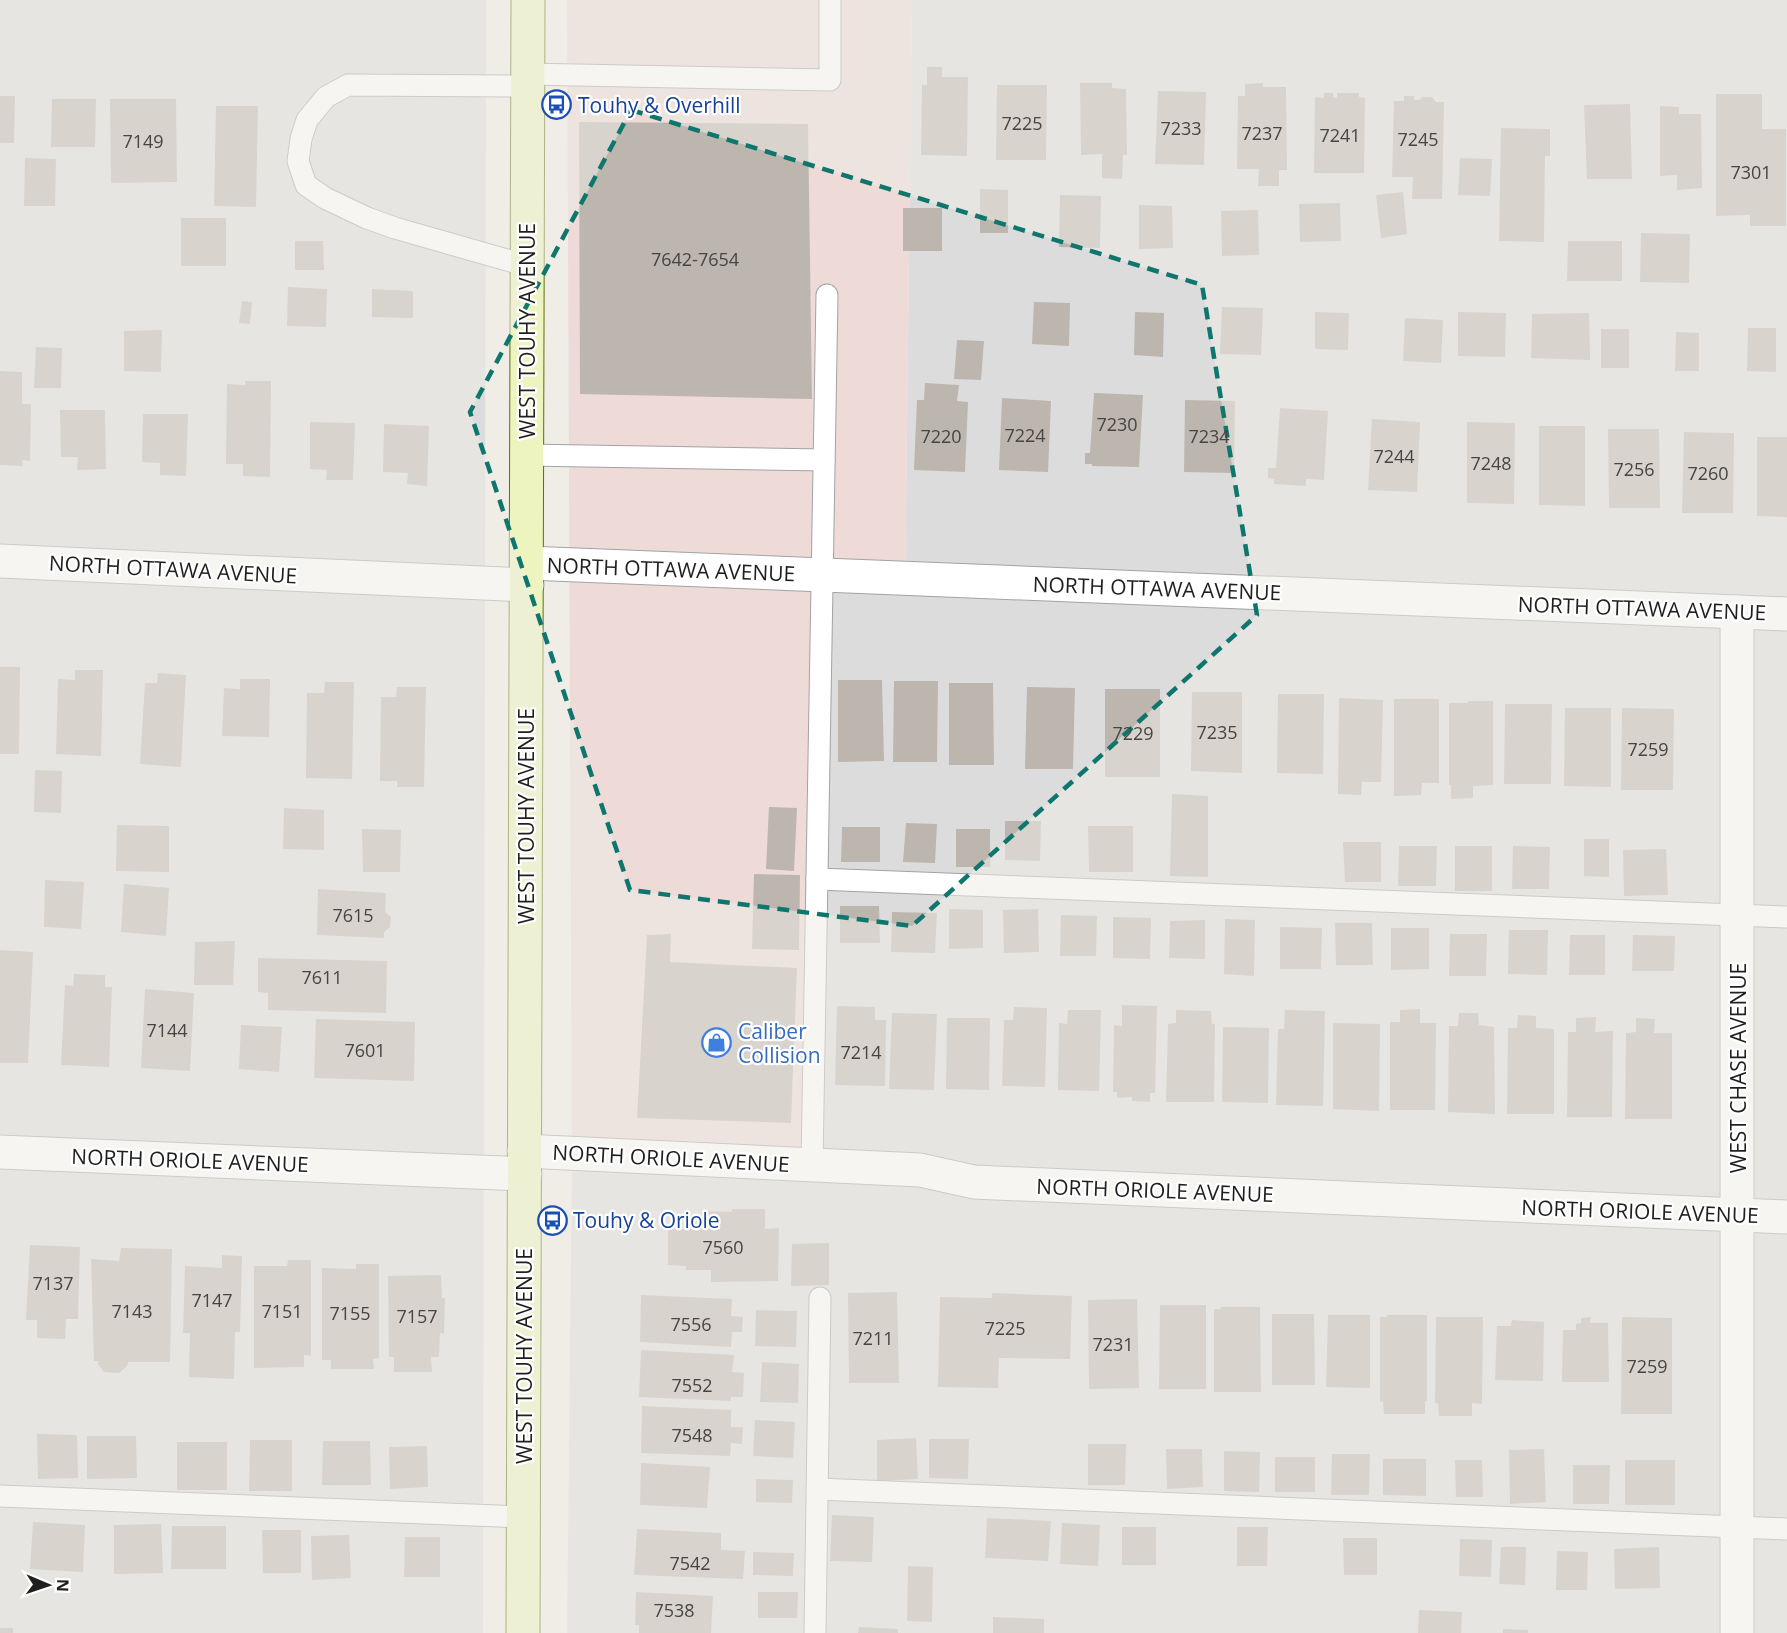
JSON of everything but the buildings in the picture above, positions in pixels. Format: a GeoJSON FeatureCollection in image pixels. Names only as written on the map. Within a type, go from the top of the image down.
{"type":"FeatureCollection","features":[{"type":"Feature","properties":{"kind":"main road","name":"WEST TOUHY AVENUE"},"geometry":{"type":"LineString","coordinates":[[523,1633],[528,0]]}},
{"type":"Feature","properties":{"kind":"street","name":"NORTH OTTAWA AVENUE"},"geometry":{"type":"LineString","coordinates":[[0,561],[527,574],[823,575],[1787,614]]}},
{"type":"Feature","properties":{"kind":"street","name":"WEST CHASE AVENUE"},"geometry":{"type":"LineString","coordinates":[[1737,612],[1737,1633]]}},
{"type":"Feature","properties":{"kind":"street","name":"NORTH ORIOLE AVENUE"},"geometry":{"type":"LineString","coordinates":[[0,1152],[525,1163],[812,1164],[920,1170],[974,1182],[1787,1217]]}},
{"type":"Feature","properties":{"kind":"lane"},"geometry":{"type":"LineString","coordinates":[[528,266],[395,228],[367,218],[325,198],[306,185],[298,161],[307,120],[326,96],[348,85],[528,80],[830,80],[830,0]]}},
{"type":"Feature","properties":{"kind":"lane"},"geometry":{"type":"LineString","coordinates":[[812,1164],[827,295]]}},
{"type":"Feature","properties":{"kind":"lane"},"geometry":{"type":"LineString","coordinates":[[526,455],[824,460]]}},
{"type":"Feature","properties":{"kind":"lane"},"geometry":{"type":"LineString","coordinates":[[817,879],[1787,917]]}},
{"type":"Feature","properties":{"kind":"lane"},"geometry":{"type":"LineString","coordinates":[[815,1633],[820,1298]]}},
{"type":"Feature","properties":{"kind":"lane"},"geometry":{"type":"LineString","coordinates":[[818,1490],[1787,1529]]}},
{"type":"Feature","properties":{"kind":"lane"},"geometry":{"type":"LineString","coordinates":[[0,1496],[524,1517]]}},
{"type":"Feature","properties":{"kind":"highlighted area"},"geometry":{"type":"Polygon","coordinates":[[[631,110],[1202,285],[1257,615],[912,926],[630,890],[470,412],[631,110]]]}},
{"type":"Feature","properties":{"kind":"shaded area"},"geometry":{"type":"Polygon","coordinates":[[[0,0],[486,0],[483,1633],[0,1633],[0,0]]]}},
{"type":"Feature","properties":{"kind":"shaded area"},"geometry":{"type":"Polygon","coordinates":[[[567,0],[912,0],[905,594],[829,593],[822,1175],[572,1173],[567,0]]]}},
{"type":"Feature","properties":{"kind":"shaded area"},"geometry":{"type":"Polygon","coordinates":[[[912,0],[1787,0],[1787,1633],[567,1633],[572,1173],[822,1175],[829,593],[905,593],[912,0]]]}},
{"type":"Feature","properties":{"kind":"place","name":"Touhy & Overhill"},"geometry":{"type":"Point","coordinates":[557,105]}},
{"type":"Feature","properties":{"kind":"place","name":"Caliber Collision"},"geometry":{"type":"Point","coordinates":[717,1043]}},
{"type":"Feature","properties":{"kind":"place","name":"Touhy & Oriole"},"geometry":{"type":"Point","coordinates":[552,1220]}}]}
